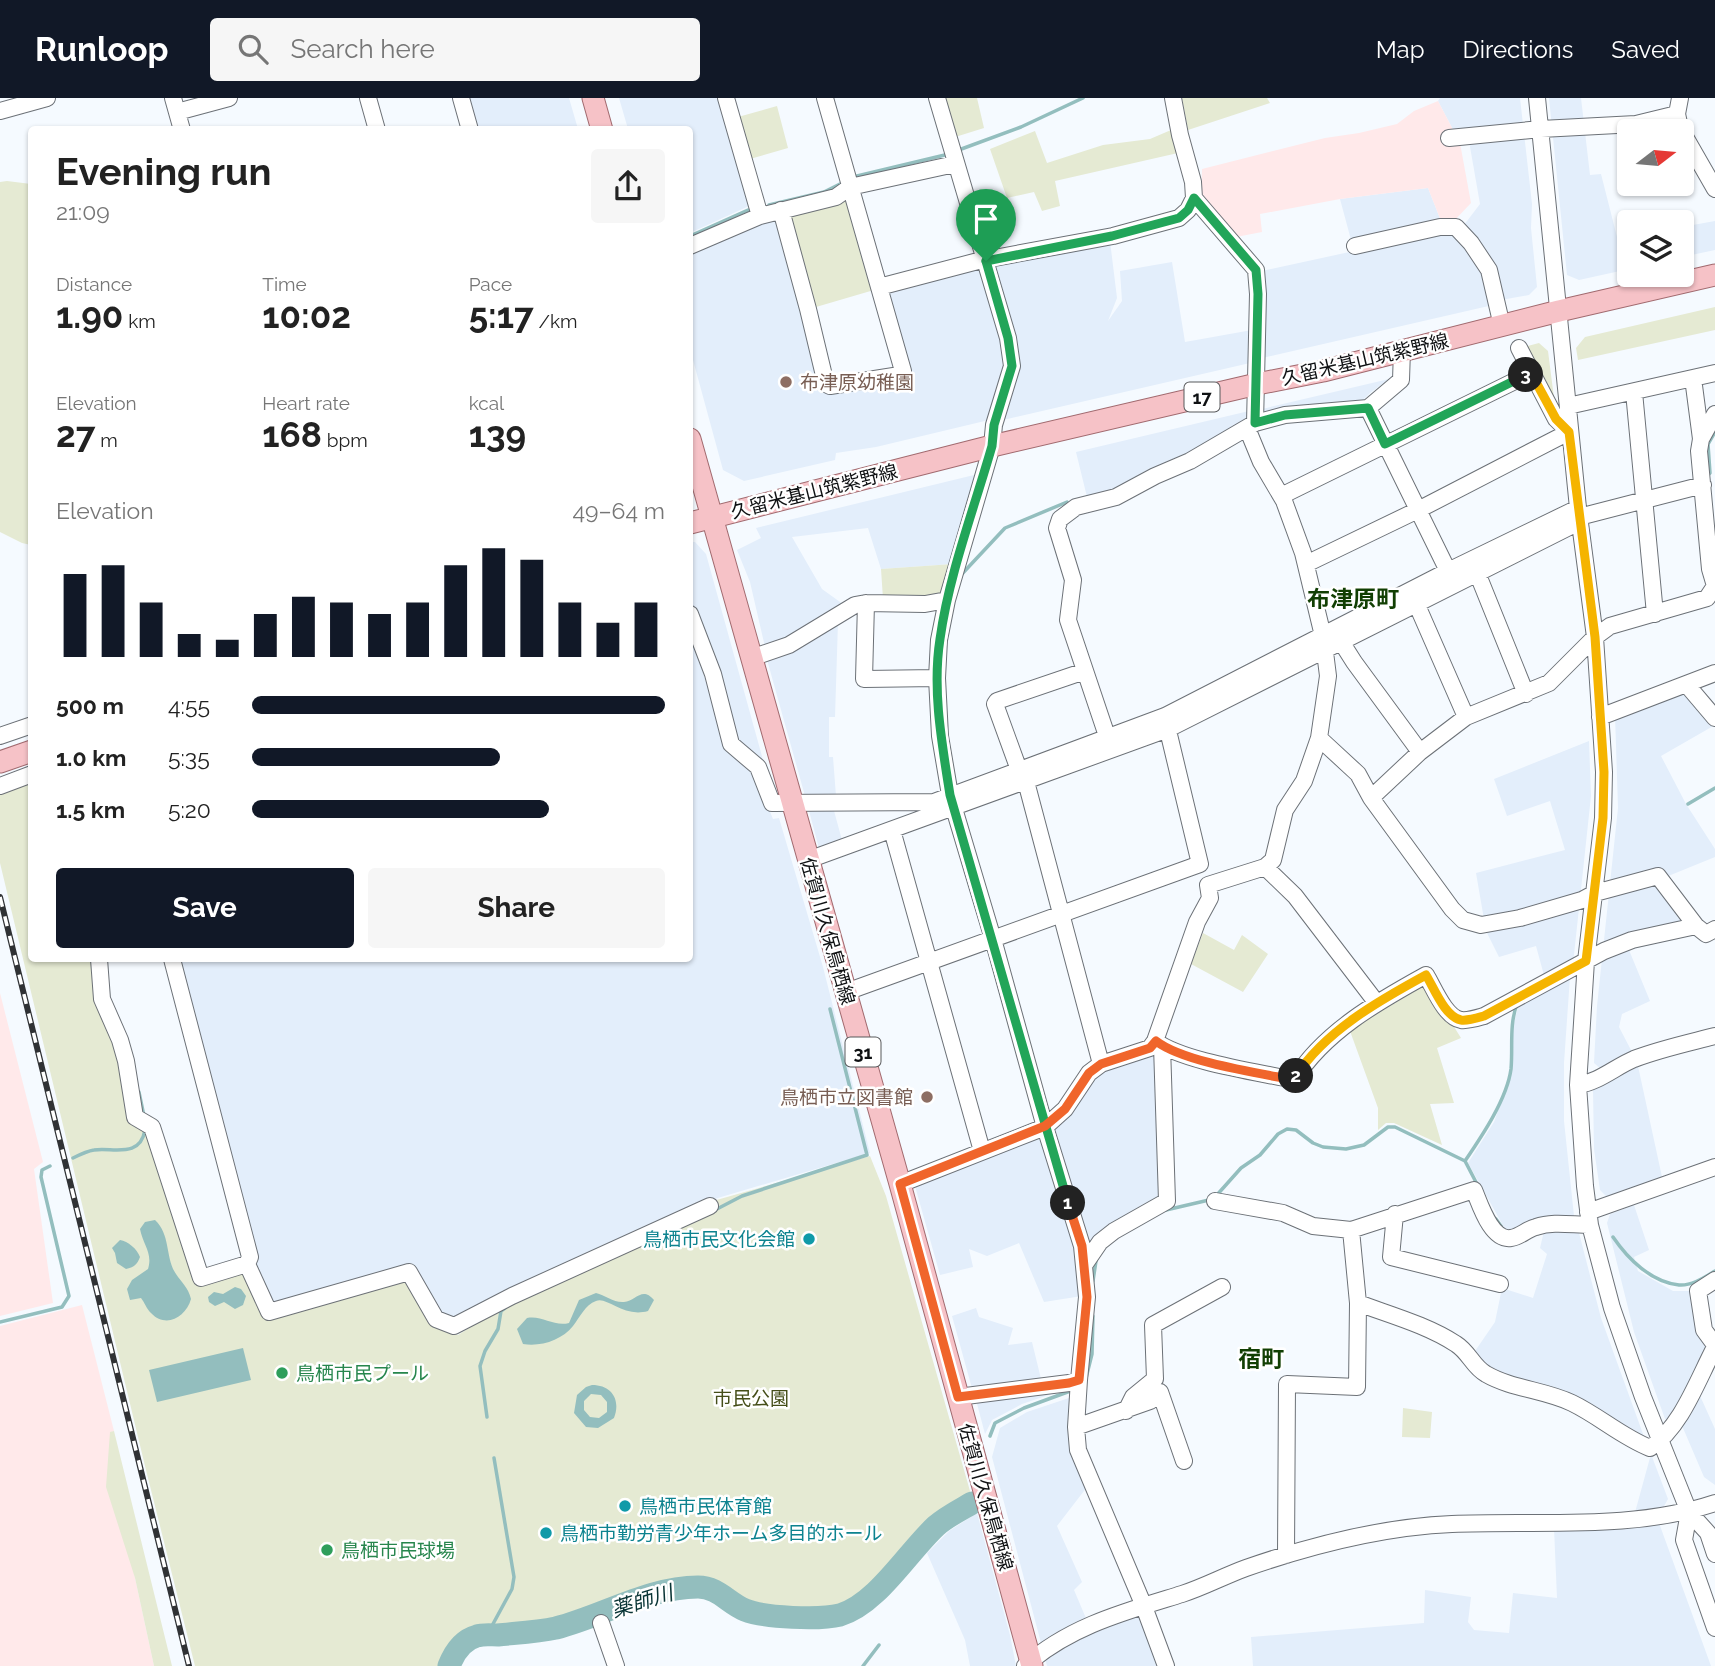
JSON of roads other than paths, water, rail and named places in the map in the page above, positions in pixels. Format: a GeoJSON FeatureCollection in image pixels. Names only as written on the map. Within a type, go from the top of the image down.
{"type":"FeatureCollection","features":[{"type":"Feature","properties":{"kind":"main road"},"geometry":{"type":"LineString","coordinates":[[593,98],[601,126]]}},
{"type":"Feature","properties":{"kind":"main road","name":"久留米基山筑紫野線"},"geometry":{"type":"LineString","coordinates":[[693,522],[992,446],[1257,383],[1323,371],[1559,311],[1715,275]]}},
{"type":"Feature","properties":{"kind":"main road","name":"佐賀川久保鳥栖線"},"geometry":{"type":"LineString","coordinates":[[693,450],[900,1184],[1030,1664]]}},
{"type":"Feature","properties":{"kind":"main road"},"geometry":{"type":"LineString","coordinates":[[0,762],[28,752]]}},
{"type":"Feature","properties":{"kind":"street"},"geometry":{"type":"LineString","coordinates":[[0,111],[47,98]]}},
{"type":"Feature","properties":{"kind":"street"},"geometry":{"type":"LineString","coordinates":[[181,126],[175,105],[229,98]]}},
{"type":"Feature","properties":{"kind":"street"},"geometry":{"type":"LineString","coordinates":[[368,98],[376,126]]}},
{"type":"Feature","properties":{"kind":"street"},"geometry":{"type":"LineString","coordinates":[[461,98],[469,126]]}},
{"type":"Feature","properties":{"kind":"street"},"geometry":{"type":"LineString","coordinates":[[726,98],[760,216]]}},
{"type":"Feature","properties":{"kind":"street"},"geometry":{"type":"LineString","coordinates":[[781,210],[826,384],[830,386],[900,374],[903,370],[825,98]]}},
{"type":"Feature","properties":{"kind":"street"},"geometry":{"type":"LineString","coordinates":[[937,98],[1008,338],[1012,366],[994,425],[992,446],[947,600],[939,640],[937,678],[940,736],[953,801],[1045,1126],[1082,1246],[1087,1297],[1076,1427],[1078,1450],[1166,1666]]}},
{"type":"Feature","properties":{"kind":"street"},"geometry":{"type":"LineString","coordinates":[[1172,98],[1189,161],[1194,198],[1256,270],[1257,383],[1251,426],[1261,462],[1282,496],[1331,639],[1319,738],[1304,781],[1285,810],[1273,860],[1265,867],[1208,885]]}},
{"type":"Feature","properties":{"kind":"street"},"geometry":{"type":"LineString","coordinates":[[1537,98],[1569,432],[1595,637],[1604,772],[1603,818],[1586,961],[1578,1085],[1589,1218],[1612,1308],[1643,1397],[1689,1512],[1708,1533],[1715,1553]]}},
{"type":"Feature","properties":{"kind":"street"},"geometry":{"type":"LineString","coordinates":[[1449,138],[1541,129],[1636,124],[1679,106],[1687,142],[1715,189]]}},
{"type":"Feature","properties":{"kind":"street"},"geometry":{"type":"LineString","coordinates":[[693,245],[760,216],[836,197],[850,187],[953,155]]}},
{"type":"Feature","properties":{"kind":"street"},"geometry":{"type":"LineString","coordinates":[[879,287],[978,261],[1155,225],[1179,218],[1188,210],[1194,198]]}},
{"type":"Feature","properties":{"kind":"street"},"geometry":{"type":"LineString","coordinates":[[1355,246],[1440,227],[1456,227],[1471,243],[1489,270],[1502,326]]}},
{"type":"Feature","properties":{"kind":"street"},"geometry":{"type":"LineString","coordinates":[[1519,348],[1556,419],[1569,432]]}},
{"type":"Feature","properties":{"kind":"street"},"geometry":{"type":"LineString","coordinates":[[1109,744],[1068,620],[1073,580],[1057,528],[1060,519],[1076,507],[1116,497],[1190,461],[1251,426],[1285,415],[1368,408],[1401,380],[1402,350]]}},
{"type":"Feature","properties":{"kind":"street"},"geometry":{"type":"LineString","coordinates":[[1282,496],[1531,373]]}},
{"type":"Feature","properties":{"kind":"street"},"geometry":{"type":"LineString","coordinates":[[1568,406],[1715,373]]}},
{"type":"Feature","properties":{"kind":"street"},"geometry":{"type":"LineString","coordinates":[[1371,798],[1420,752],[1466,717],[1549,683],[1595,637],[1610,626],[1707,598],[1715,586],[1693,377]]}},
{"type":"Feature","properties":{"kind":"street"},"geometry":{"type":"LineString","coordinates":[[1634,392],[1655,614]]}},
{"type":"Feature","properties":{"kind":"street"},"geometry":{"type":"LineString","coordinates":[[1368,408],[1448,571]]}},
{"type":"Feature","properties":{"kind":"street"},"geometry":{"type":"LineString","coordinates":[[1701,439],[1715,414]]}},
{"type":"Feature","properties":{"kind":"street"},"geometry":{"type":"LineString","coordinates":[[1306,564],[1569,432]]}},
{"type":"Feature","properties":{"kind":"street"},"geometry":{"type":"LineString","coordinates":[[808,860],[892,830],[1022,773],[1166,722],[1474,566],[1579,516],[1703,485]]}},
{"type":"Feature","properties":{"kind":"street"},"geometry":{"type":"LineString","coordinates":[[1414,597],[1448,571],[1474,566]]}},
{"type":"Feature","properties":{"kind":"street"},"geometry":{"type":"LineString","coordinates":[[1474,566],[1526,694]]}},
{"type":"Feature","properties":{"kind":"street"},"geometry":{"type":"LineString","coordinates":[[1414,597],[1466,717]]}},
{"type":"Feature","properties":{"kind":"street"},"geometry":{"type":"LineString","coordinates":[[751,658],[789,645],[855,605],[903,605],[947,600]]}},
{"type":"Feature","properties":{"kind":"street"},"geometry":{"type":"LineString","coordinates":[[866,603],[864,679],[937,678]]}},
{"type":"Feature","properties":{"kind":"street"},"geometry":{"type":"LineString","coordinates":[[693,622],[713,674],[730,744],[758,767],[772,803],[953,801]]}},
{"type":"Feature","properties":{"kind":"street"},"geometry":{"type":"LineString","coordinates":[[1331,639],[1354,662],[1420,752]]}},
{"type":"Feature","properties":{"kind":"street"},"geometry":{"type":"LineString","coordinates":[[1085,671],[997,701],[995,704],[1022,773],[1063,914],[1101,1064]]}},
{"type":"Feature","properties":{"kind":"street"},"geometry":{"type":"LineString","coordinates":[[1600,717],[1715,673]]}},
{"type":"Feature","properties":{"kind":"street"},"geometry":{"type":"LineString","coordinates":[[1687,685],[1715,718]]}},
{"type":"Feature","properties":{"kind":"street"},"geometry":{"type":"LineString","coordinates":[[1085,1264],[1100,1242],[1114,1231],[1167,1201],[1159,1044],[1197,922],[1210,898],[1166,722]]}},
{"type":"Feature","properties":{"kind":"street"},"geometry":{"type":"LineString","coordinates":[[0,736],[28,726]]}},
{"type":"Feature","properties":{"kind":"street"},"geometry":{"type":"LineString","coordinates":[[1319,738],[1358,774],[1371,798],[1452,909],[1463,920],[1481,925],[1520,918],[1658,876],[1696,926],[1706,934],[1715,929]]}},
{"type":"Feature","properties":{"kind":"street"},"geometry":{"type":"LineString","coordinates":[[0,786],[28,776]]}},
{"type":"Feature","properties":{"kind":"street"},"geometry":{"type":"LineString","coordinates":[[892,830],[982,1152]]}},
{"type":"Feature","properties":{"kind":"street"},"geometry":{"type":"LineString","coordinates":[[846,992],[1200,864]]}},
{"type":"Feature","properties":{"kind":"street"},"geometry":{"type":"LineString","coordinates":[[1265,867],[1295,896],[1376,1003]]}},
{"type":"Feature","properties":{"kind":"street"},"geometry":{"type":"LineString","coordinates":[[900,1184],[1045,1126],[1065,1109],[1089,1073],[1101,1064],[1159,1044],[1209,1062],[1294,1080],[1306,1061],[1376,1003],[1426,975],[1450,1014],[1459,1020],[1468,1020],[1484,1016],[1605,951],[1632,940],[1696,926]]}},
{"type":"Feature","properties":{"kind":"street"},"geometry":{"type":"LineString","coordinates":[[99,962],[102,999],[126,1061],[135,1117],[152,1127],[201,1278],[247,1264]]}},
{"type":"Feature","properties":{"kind":"street"},"geometry":{"type":"LineString","coordinates":[[173,962],[250,1257],[247,1264],[269,1312],[409,1272],[436,1318],[454,1326],[512,1296],[710,1206]]}},
{"type":"Feature","properties":{"kind":"street"},"geometry":{"type":"LineString","coordinates":[[1578,1085],[1589,1083],[1631,1060],[1650,1053],[1715,1036]]}},
{"type":"Feature","properties":{"kind":"street"},"geometry":{"type":"LineString","coordinates":[[1214,1200],[1283,1213],[1313,1226],[1351,1230],[1474,1190],[1495,1231],[1503,1238],[1514,1238],[1535,1227],[1589,1218],[1715,1167]]}},
{"type":"Feature","properties":{"kind":"street"},"geometry":{"type":"LineString","coordinates":[[1395,1214],[1391,1257],[1500,1284]]}},
{"type":"Feature","properties":{"kind":"street"},"geometry":{"type":"LineString","coordinates":[[1286,1555],[1287,1384],[1357,1387],[1358,1303],[1351,1230]]}},
{"type":"Feature","properties":{"kind":"street"},"geometry":{"type":"LineString","coordinates":[[1358,1303],[1450,1340],[1464,1350],[1482,1372],[1498,1381],[1570,1402],[1636,1443],[1650,1448],[1662,1440],[1672,1428],[1715,1346],[1704,1330],[1698,1291],[1715,1280]]}},
{"type":"Feature","properties":{"kind":"street"},"geometry":{"type":"LineString","coordinates":[[1126,1411],[1133,1397],[1155,1379],[1153,1325],[1222,1287]]}},
{"type":"Feature","properties":{"kind":"street"},"geometry":{"type":"LineString","coordinates":[[958,1397],[1079,1380]]}},
{"type":"Feature","properties":{"kind":"street"},"geometry":{"type":"LineString","coordinates":[[1076,1427],[1126,1411],[1150,1401],[1160,1392],[1184,1461]]}},
{"type":"Feature","properties":{"kind":"street"},"geometry":{"type":"LineString","coordinates":[[1030,1664],[1038,1653],[1079,1630],[1143,1604],[1185,1593],[1286,1555],[1351,1537],[1450,1524],[1607,1522],[1689,1512],[1715,1503]]}},
{"type":"Feature","properties":{"kind":"street"},"geometry":{"type":"LineString","coordinates":[[1689,1512],[1684,1539],[1715,1628]]}},
{"type":"Feature","properties":{"kind":"street"},"geometry":{"type":"LineString","coordinates":[[601,1623],[616,1666]]}},
{"type":"Feature","properties":{"kind":"water"},"geometry":{"type":"Polygon","coordinates":[[[155,1220],[163,1233],[173,1268],[191,1299],[185,1311],[175,1319],[157,1318],[141,1298],[130,1300],[127,1289],[132,1280],[148,1269],[148,1254],[140,1229],[145,1222],[155,1220]]]}},
{"type":"Feature","properties":{"kind":"water"},"geometry":{"type":"Polygon","coordinates":[[[120,1240],[132,1246],[140,1257],[135,1265],[126,1269],[117,1263],[112,1248],[120,1240]]]}},
{"type":"Feature","properties":{"kind":"water"},"geometry":{"type":"Polygon","coordinates":[[[235,1287],[241,1289],[246,1296],[243,1305],[235,1309],[224,1302],[215,1306],[209,1302],[208,1297],[214,1292],[223,1294],[235,1287]]]}},
{"type":"Feature","properties":{"kind":"water"},"geometry":{"type":"Polygon","coordinates":[[[596,1293],[620,1302],[642,1294],[654,1300],[648,1311],[639,1312],[623,1310],[605,1301],[596,1301],[557,1339],[523,1344],[517,1329],[527,1318],[569,1323],[579,1300],[596,1293]]]}},
{"type":"Feature","properties":{"kind":"water"},"geometry":{"type":"Polygon","coordinates":[[[243,1348],[251,1380],[157,1402],[149,1370],[243,1348]]]}},
{"type":"Feature","properties":{"kind":"water"},"geometry":{"type":"Polygon","coordinates":[[[592,1385],[605,1388],[615,1400],[614,1418],[598,1428],[586,1427],[574,1413],[577,1395],[592,1385]],[[591,1394],[584,1401],[584,1410],[590,1417],[599,1418],[607,1412],[607,1402],[601,1395],[591,1394]]]}},
{"type":"Feature","properties":{"kind":"waterway"},"geometry":{"type":"LineString","coordinates":[[956,151],[1021,127],[1083,98]]}},
{"type":"Feature","properties":{"kind":"waterway"},"geometry":{"type":"LineString","coordinates":[[857,176],[949,154]]}},
{"type":"Feature","properties":{"kind":"waterway"},"geometry":{"type":"LineString","coordinates":[[769,205],[824,192],[840,184]]}},
{"type":"Feature","properties":{"kind":"waterway"},"geometry":{"type":"LineString","coordinates":[[693,235],[748,210]]}},
{"type":"Feature","properties":{"kind":"waterway"},"geometry":{"type":"LineString","coordinates":[[1708,475],[1708,444],[1715,432]]}},
{"type":"Feature","properties":{"kind":"waterway"},"geometry":{"type":"LineString","coordinates":[[961,575],[1005,528],[1067,502]]}},
{"type":"Feature","properties":{"kind":"waterway"},"geometry":{"type":"LineString","coordinates":[[1688,804],[1715,788]]}},
{"type":"Feature","properties":{"kind":"waterway"},"geometry":{"type":"LineString","coordinates":[[1465,1161],[1493,1117],[1509,1081],[1513,1020],[1517,1004]]}},
{"type":"Feature","properties":{"kind":"waterway"},"geometry":{"type":"LineString","coordinates":[[715,1210],[742,1196],[867,1155],[830,1009]]}},
{"type":"Feature","properties":{"kind":"waterway"},"geometry":{"type":"LineString","coordinates":[[139,1092],[144,1116]]}},
{"type":"Feature","properties":{"kind":"waterway"},"geometry":{"type":"LineString","coordinates":[[1216,1196],[1241,1168],[1260,1155],[1278,1134],[1287,1129],[1296,1130],[1323,1147],[1346,1149],[1364,1145],[1388,1127],[1395,1127],[1465,1161],[1478,1186]]}},
{"type":"Feature","properties":{"kind":"waterway"},"geometry":{"type":"LineString","coordinates":[[73,1158],[94,1150],[131,1148],[142,1139],[145,1130]]}},
{"type":"Feature","properties":{"kind":"waterway"},"geometry":{"type":"LineString","coordinates":[[0,1322],[62,1307],[69,1296],[41,1177],[42,1170],[50,1166]]}},
{"type":"Feature","properties":{"kind":"waterway"},"geometry":{"type":"LineString","coordinates":[[1166,1210],[1209,1200]]}},
{"type":"Feature","properties":{"kind":"waterway"},"geometry":{"type":"LineString","coordinates":[[1496,1219],[1501,1226]]}},
{"type":"Feature","properties":{"kind":"waterway"},"geometry":{"type":"LineString","coordinates":[[1613,1237],[1641,1268],[1669,1283],[1689,1284],[1715,1271]]}},
{"type":"Feature","properties":{"kind":"waterway"},"geometry":{"type":"LineString","coordinates":[[1093,1281],[1096,1261]]}},
{"type":"Feature","properties":{"kind":"waterway"},"geometry":{"type":"LineString","coordinates":[[487,1417],[480,1366],[498,1329],[501,1311],[505,1308]]}},
{"type":"Feature","properties":{"kind":"waterway"},"geometry":{"type":"LineString","coordinates":[[1086,1378],[1092,1354],[1093,1316]]}},
{"type":"Feature","properties":{"kind":"waterway"},"geometry":{"type":"LineString","coordinates":[[990,1436],[995,1423],[1024,1408],[1073,1390]]}},
{"type":"Feature","properties":{"kind":"waterway"},"geometry":{"type":"LineString","coordinates":[[487,1635],[512,1589],[514,1577],[494,1458]]}},
{"type":"Feature","properties":{"kind":"waterway","name":"薬師川"},"geometry":{"type":"LineString","coordinates":[[449,1666],[459,1648],[477,1636],[556,1628],[644,1597],[680,1588],[705,1588],[717,1592],[745,1610],[765,1615],[806,1618],[840,1615],[867,1600],[936,1526],[972,1503]]}},
{"type":"Feature","properties":{"kind":"waterway"},"geometry":{"type":"LineString","coordinates":[[863,1666],[879,1645]]}},
{"type":"Feature","properties":{"kind":"railway"},"geometry":{"type":"LineString","coordinates":[[0,897],[189,1666]]}},
{"type":"Feature","properties":{"kind":"place","name":"布津原幼稚園"},"geometry":{"type":"Point","coordinates":[786,382]}},
{"type":"Feature","properties":{"kind":"place","name":"鳥栖市立図書館"},"geometry":{"type":"Point","coordinates":[927,1097]}},
{"type":"Feature","properties":{"kind":"place","name":"鳥栖市民文化会館"},"geometry":{"type":"Point","coordinates":[809,1239]}},
{"type":"Feature","properties":{"kind":"place","name":"鳥栖市民プール"},"geometry":{"type":"Point","coordinates":[282,1373]}},
{"type":"Feature","properties":{"kind":"place","name":"鳥栖市民体育館"},"geometry":{"type":"Point","coordinates":[625,1506]}},
{"type":"Feature","properties":{"kind":"place","name":"鳥栖市勤労青少年ホーム多目的ホール"},"geometry":{"type":"Point","coordinates":[546,1533]}},
{"type":"Feature","properties":{"kind":"place","name":"鳥栖市民球場"},"geometry":{"type":"Point","coordinates":[327,1550]}},
{"type":"Feature","properties":{"kind":"district","name":"布津原町"},"geometry":{"type":"Point","coordinates":[1353,598]}},
{"type":"Feature","properties":{"kind":"district","name":"宿町"},"geometry":{"type":"Point","coordinates":[1261,1358]}},
{"type":"Feature","properties":{"kind":"park label","name":"市民公園"},"geometry":{"type":"Point","coordinates":[751,1398]}}]}
